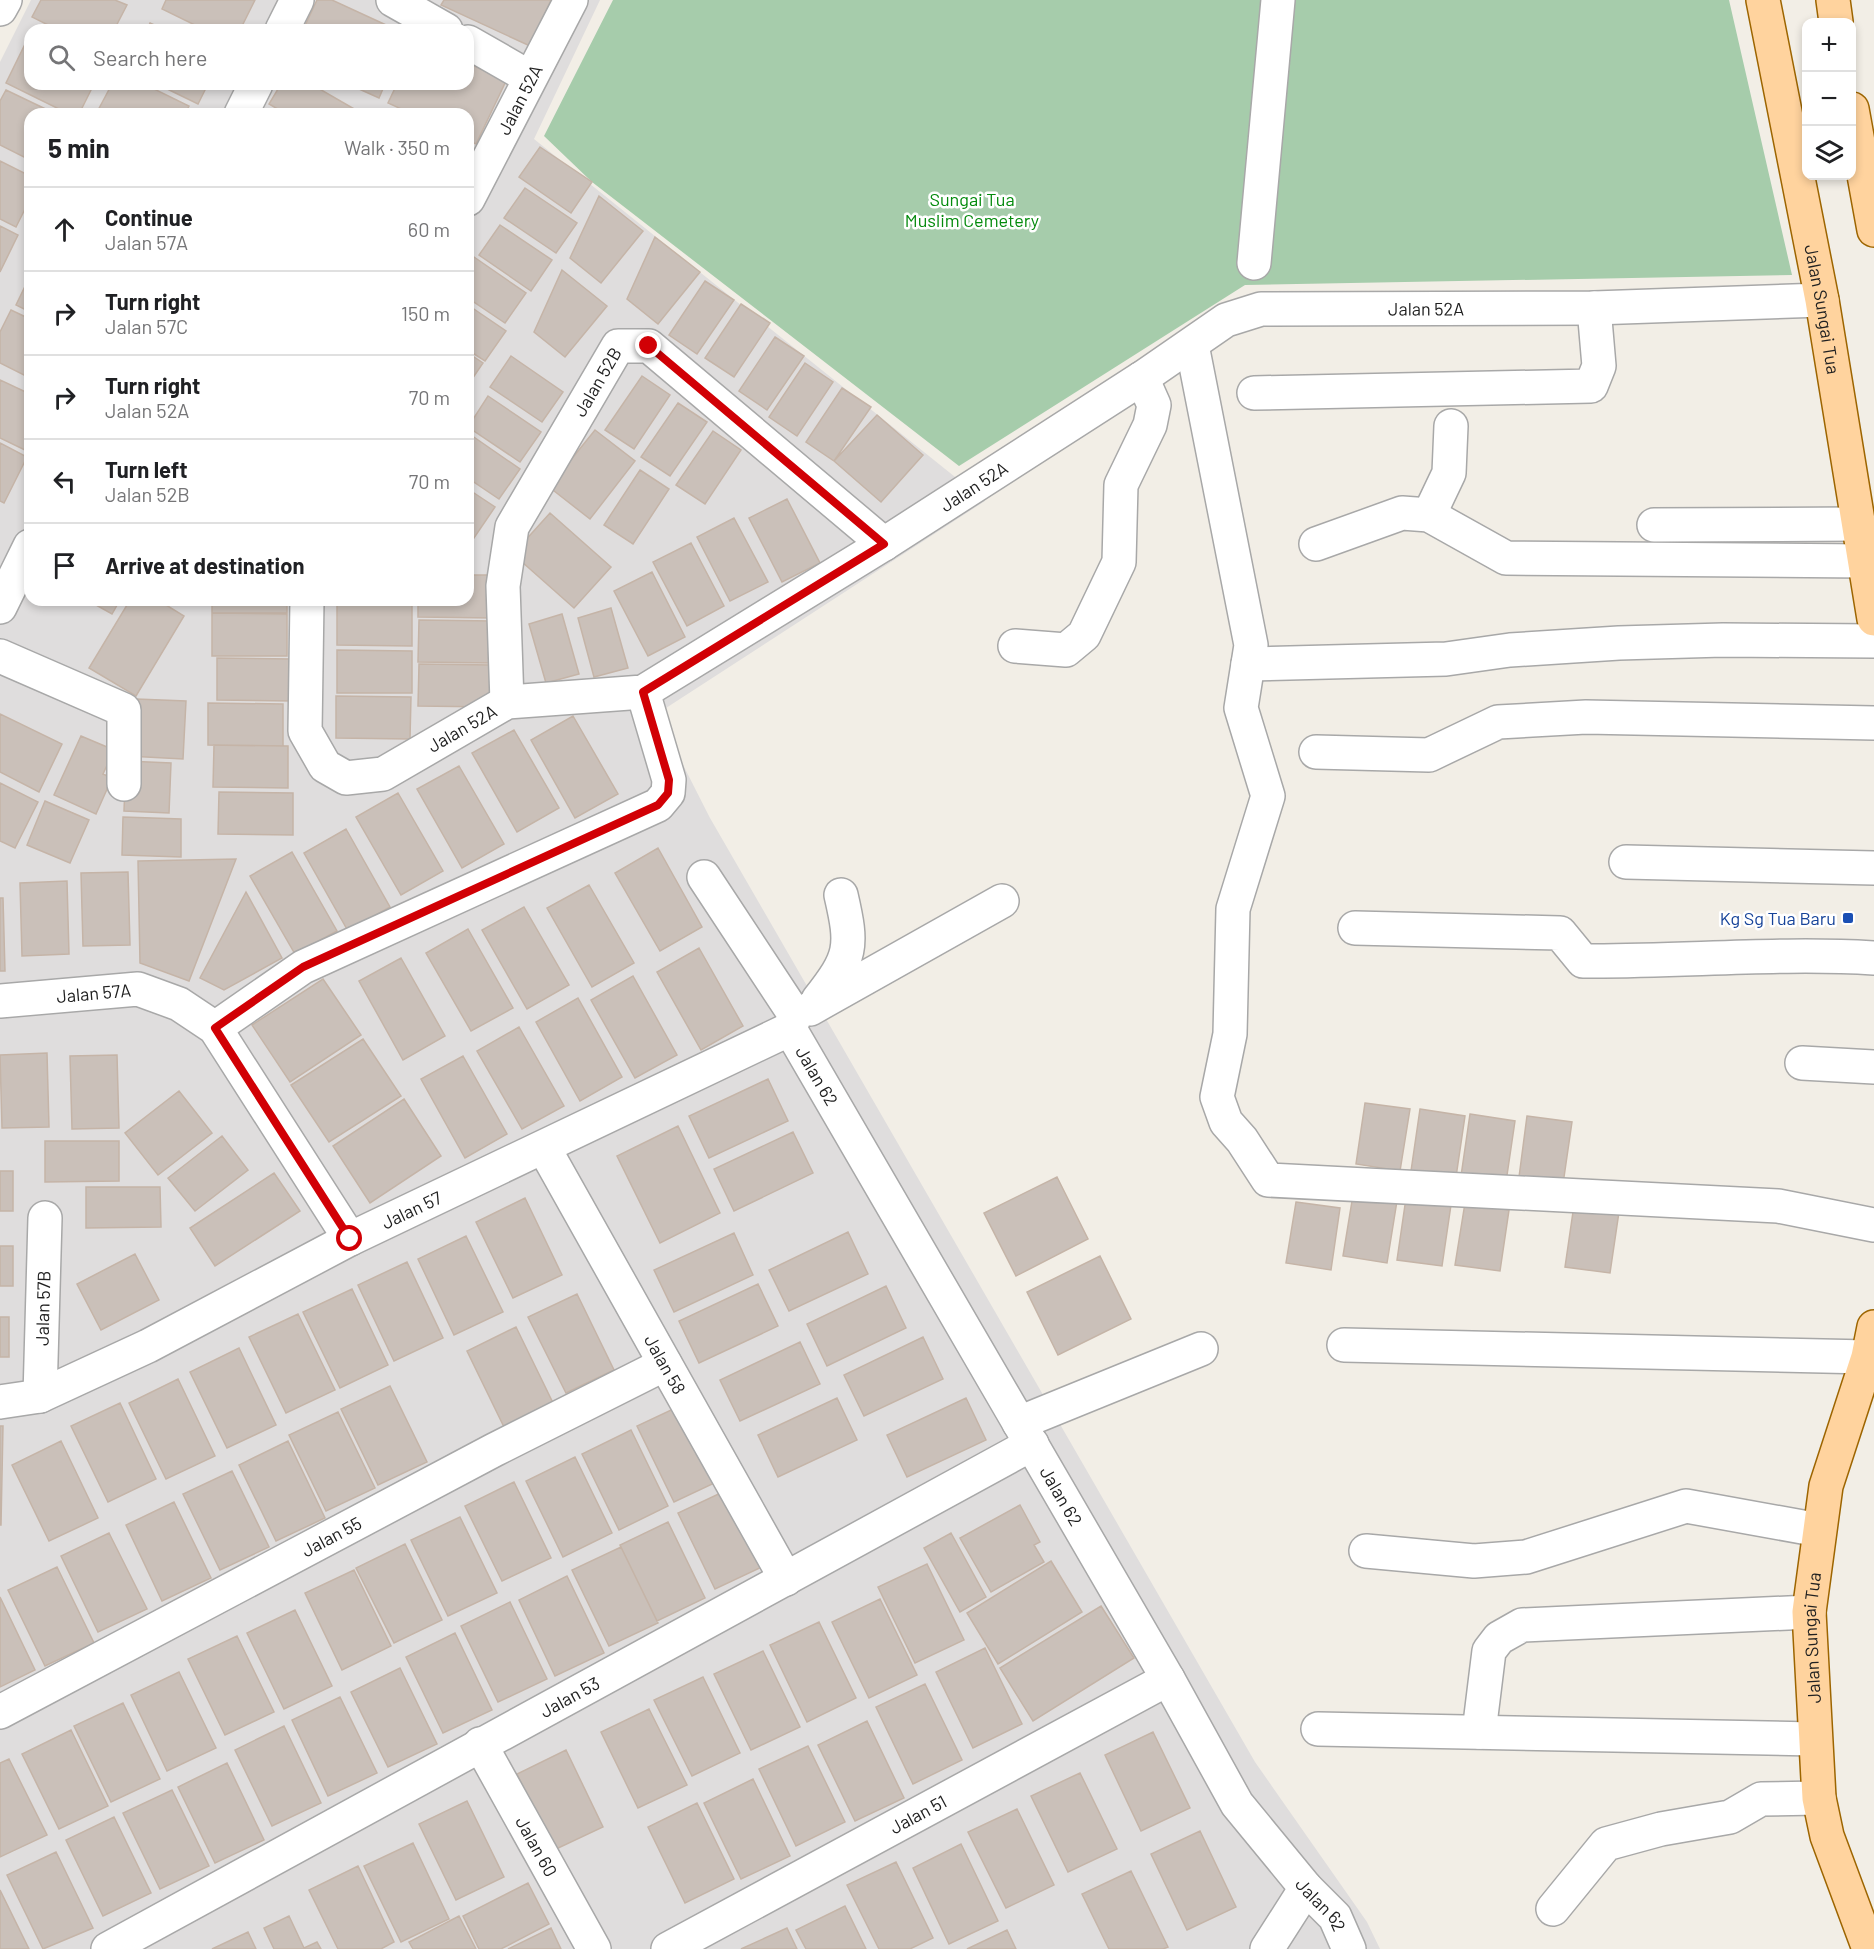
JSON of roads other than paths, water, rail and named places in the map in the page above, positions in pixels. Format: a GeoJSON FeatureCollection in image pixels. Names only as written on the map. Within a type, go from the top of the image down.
{"type":"FeatureCollection","features":[{"type":"Feature","properties":{"kind":"main road","name":"Jalan Sungai Tua"},"geometry":{"type":"LineString","coordinates":[[1763,0],[1822,300],[1874,620]]}},
{"type":"Feature","properties":{"kind":"main road"},"geometry":{"type":"LineString","coordinates":[[1833,0],[1835,18]]}},
{"type":"Feature","properties":{"kind":"main road"},"geometry":{"type":"LineString","coordinates":[[1854,126],[1874,230]]}},
{"type":"Feature","properties":{"kind":"main road","name":"Jalan Sungai Tua"},"geometry":{"type":"LineString","coordinates":[[1869,1949],[1827,1836],[1819,1798],[1814,1739],[1809,1612],[1826,1486],[1871,1342]]}},
{"type":"Feature","properties":{"kind":"main road"},"geometry":{"type":"LineString","coordinates":[[1826,1486],[1867,1431],[1874,1404]]}},
{"type":"Feature","properties":{"kind":"street"},"geometry":{"type":"LineString","coordinates":[[0,9],[4,0]]}},
{"type":"Feature","properties":{"kind":"street"},"geometry":{"type":"LineString","coordinates":[[285,24],[297,0]]}},
{"type":"Feature","properties":{"kind":"street"},"geometry":{"type":"LineString","coordinates":[[393,0],[435,24]]}},
{"type":"Feature","properties":{"kind":"street","name":"Jalan 52A"},"geometry":{"type":"LineString","coordinates":[[474,187],[529,77],[571,0]]}},
{"type":"Feature","properties":{"kind":"street"},"geometry":{"type":"LineString","coordinates":[[1254,263],[1278,0]]}},
{"type":"Feature","properties":{"kind":"street"},"geometry":{"type":"LineString","coordinates":[[474,45],[529,77]]}},
{"type":"Feature","properties":{"kind":"street"},"geometry":{"type":"LineString","coordinates":[[244,108],[253,90]]}},
{"type":"Feature","properties":{"kind":"street","name":"Jalan 52A"},"geometry":{"type":"LineString","coordinates":[[307,606],[305,731],[325,766],[346,778],[383,774],[507,702],[643,692],[884,544],[1142,378],[1226,320],[1261,309],[1594,308],[1822,300]]}},
{"type":"Feature","properties":{"kind":"street"},"geometry":{"type":"LineString","coordinates":[[1254,393],[1591,386],[1599,366],[1594,308]]}},
{"type":"Feature","properties":{"kind":"street"},"geometry":{"type":"LineString","coordinates":[[1192,345],[1251,645],[1241,708],[1268,796],[1233,909],[1230,1034],[1217,1097],[1226,1122],[1242,1140],[1268,1180],[1778,1206],[1874,1225]]}},
{"type":"Feature","properties":{"kind":"street","name":"Jalan 52B"},"geometry":{"type":"LineString","coordinates":[[507,702],[503,586],[512,527],[618,346],[649,346],[884,544]]}},
{"type":"Feature","properties":{"kind":"street"},"geometry":{"type":"LineString","coordinates":[[1015,646],[1066,650],[1084,635],[1110,583],[1119,562],[1121,485],[1150,425],[1154,405],[1142,378]]}},
{"type":"Feature","properties":{"kind":"street"},"geometry":{"type":"LineString","coordinates":[[1429,515],[1449,473],[1451,426]]}},
{"type":"Feature","properties":{"kind":"street"},"geometry":{"type":"LineString","coordinates":[[1316,544],[1402,513],[1429,515],[1506,558],[1866,561]]}},
{"type":"Feature","properties":{"kind":"street"},"geometry":{"type":"LineString","coordinates":[[1654,525],[1859,524]]}},
{"type":"Feature","properties":{"kind":"street"},"geometry":{"type":"LineString","coordinates":[[0,607],[24,558]]}},
{"type":"Feature","properties":{"kind":"street"},"geometry":{"type":"LineString","coordinates":[[1248,664],[1446,659],[1510,650],[1619,643],[1723,640],[1874,641]]}},
{"type":"Feature","properties":{"kind":"street"},"geometry":{"type":"LineString","coordinates":[[0,656],[124,710],[124,784]]}},
{"type":"Feature","properties":{"kind":"street"},"geometry":{"type":"LineString","coordinates":[[215,1028],[303,967],[658,805],[668,793],[669,780],[643,692]]}},
{"type":"Feature","properties":{"kind":"street"},"geometry":{"type":"LineString","coordinates":[[1316,752],[1429,754],[1498,722],[1575,718],[1874,723]]}},
{"type":"Feature","properties":{"kind":"street"},"geometry":{"type":"LineString","coordinates":[[1626,862],[1874,868]]}},
{"type":"Feature","properties":{"kind":"street","name":"Jalan 62"},"geometry":{"type":"LineString","coordinates":[[704,877],[798,1018],[1025,1434],[1168,1679],[1237,1804],[1306,1888],[1335,1917],[1349,1949]]}},
{"type":"Feature","properties":{"kind":"street"},"geometry":{"type":"LineString","coordinates":[[798,1018],[839,974],[850,935],[841,895]]}},
{"type":"Feature","properties":{"kind":"street","name":"Jalan 57"},"geometry":{"type":"LineString","coordinates":[[0,1402],[40,1396],[148,1346],[350,1239],[544,1148],[798,1018],[1002,901]]}},
{"type":"Feature","properties":{"kind":"street"},"geometry":{"type":"LineString","coordinates":[[1355,928],[1560,933],[1583,961],[1637,961],[1732,955],[1874,958]]}},
{"type":"Feature","properties":{"kind":"street","name":"Jalan 57A"},"geometry":{"type":"LineString","coordinates":[[0,1001],[138,989],[179,1004],[215,1028],[350,1239]]}},
{"type":"Feature","properties":{"kind":"street"},"geometry":{"type":"LineString","coordinates":[[1802,1063],[1874,1067]]}},
{"type":"Feature","properties":{"kind":"street","name":"Jalan 58"},"geometry":{"type":"LineString","coordinates":[[544,1148],[786,1579]]}},
{"type":"Feature","properties":{"kind":"street","name":"Jalan 57B"},"geometry":{"type":"LineString","coordinates":[[40,1396],[45,1218]]}},
{"type":"Feature","properties":{"kind":"street"},"geometry":{"type":"LineString","coordinates":[[1344,1345],[1871,1342]]}},
{"type":"Feature","properties":{"kind":"street","name":"Jalan 53"},"geometry":{"type":"LineString","coordinates":[[108,1949],[786,1579],[1025,1434],[1201,1349]]}},
{"type":"Feature","properties":{"kind":"street","name":"Jalan 55"},"geometry":{"type":"LineString","coordinates":[[0,1712],[494,1450],[665,1364]]}},
{"type":"Feature","properties":{"kind":"street"},"geometry":{"type":"LineString","coordinates":[[1366,1551],[1474,1561],[1526,1557],[1686,1506],[1819,1530]]}},
{"type":"Feature","properties":{"kind":"street"},"geometry":{"type":"LineString","coordinates":[[1479,1732],[1489,1651],[1500,1638],[1522,1625],[1809,1612]]}},
{"type":"Feature","properties":{"kind":"street","name":"Jalan 51"},"geometry":{"type":"LineString","coordinates":[[668,1949],[1168,1679]]}},
{"type":"Feature","properties":{"kind":"street"},"geometry":{"type":"LineString","coordinates":[[1318,1729],[1814,1739]]}},
{"type":"Feature","properties":{"kind":"street","name":"Jalan 60"},"geometry":{"type":"LineString","coordinates":[[480,1744],[594,1949]]}},
{"type":"Feature","properties":{"kind":"street"},"geometry":{"type":"LineString","coordinates":[[1553,1909],[1606,1844],[1661,1829],[1730,1816],[1761,1799],[1819,1798]]}},
{"type":"Feature","properties":{"kind":"street"},"geometry":{"type":"LineString","coordinates":[[1267,1949],[1306,1888]]}},
{"type":"Feature","properties":{"kind":"place","name":"Kg Sg Tua Baru"},"geometry":{"type":"Point","coordinates":[1848,918]}},
{"type":"Feature","properties":{"kind":"park label","name":"Sungai Tua Muslim Cemetery"},"geometry":{"type":"Point","coordinates":[972,209]}}]}
